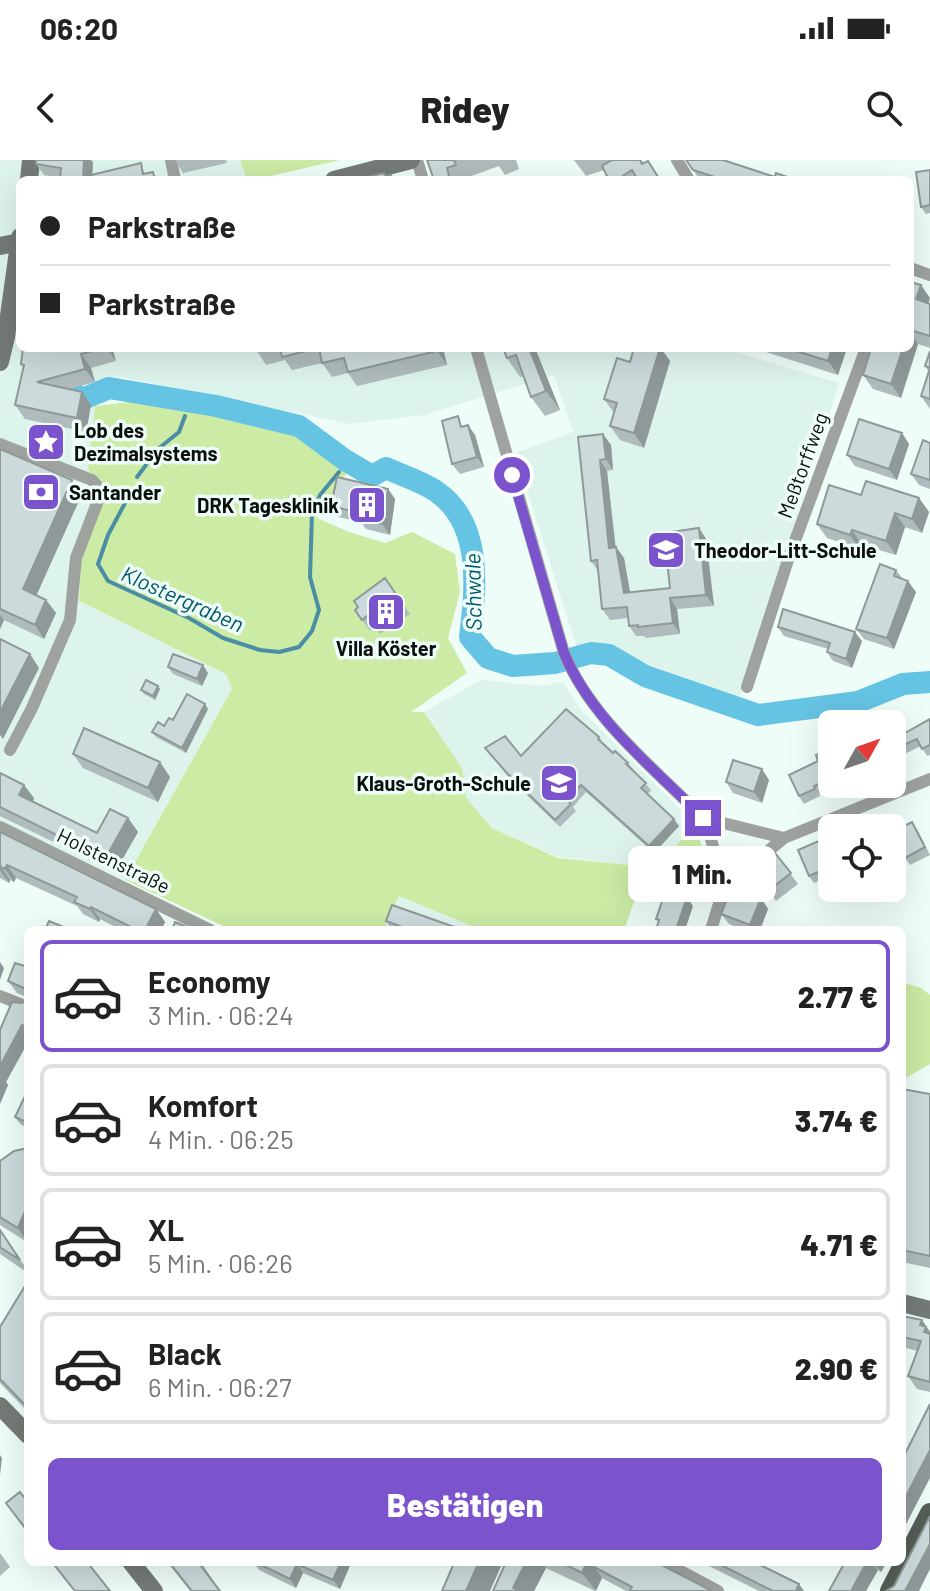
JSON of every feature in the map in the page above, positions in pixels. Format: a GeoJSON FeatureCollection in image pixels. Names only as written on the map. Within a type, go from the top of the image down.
{"type":"FeatureCollection","features":[{"type":"Feature","properties":{"kind":"main road"},"geometry":{"type":"LineString","coordinates":[[906,1560],[930,1513]]}},
{"type":"Feature","properties":{"kind":"main road"},"geometry":{"type":"LineString","coordinates":[[890,1591],[903,1566]]}},
{"type":"Feature","properties":{"kind":"street"},"geometry":{"type":"LineString","coordinates":[[350,176],[414,160]]}},
{"type":"Feature","properties":{"kind":"street"},"geometry":{"type":"LineString","coordinates":[[0,362],[6,337],[15,242]]}},
{"type":"Feature","properties":{"kind":"street"},"geometry":{"type":"LineString","coordinates":[[477,352],[570,669],[588,699],[604,717],[703,818],[724,887],[712,926]]}},
{"type":"Feature","properties":{"kind":"street","name":"Meßtorffweg"},"geometry":{"type":"LineString","coordinates":[[747,687],[789,557],[865,352]]}},
{"type":"Feature","properties":{"kind":"street"},"geometry":{"type":"LineString","coordinates":[[0,444],[92,480],[98,487],[99,498],[76,558],[70,620],[10,750]]}},
{"type":"Feature","properties":{"kind":"street"},"geometry":{"type":"LineString","coordinates":[[724,887],[784,838],[930,779]]}},
{"type":"Feature","properties":{"kind":"street"},"geometry":{"type":"LineString","coordinates":[[703,818],[784,838]]}},
{"type":"Feature","properties":{"kind":"street","name":"Holstenstraße"},"geometry":{"type":"LineString","coordinates":[[0,827],[202,926]]}},
{"type":"Feature","properties":{"kind":"street"},"geometry":{"type":"LineString","coordinates":[[0,996],[24,1005]]}},
{"type":"Feature","properties":{"kind":"street"},"geometry":{"type":"LineString","coordinates":[[906,1304],[930,1310]]}},
{"type":"Feature","properties":{"kind":"street"},"geometry":{"type":"LineString","coordinates":[[0,1406],[24,1431]]}},
{"type":"Feature","properties":{"kind":"street"},"geometry":{"type":"LineString","coordinates":[[134,1566],[154,1591]]}},
{"type":"Feature","properties":{"kind":"street"},"geometry":{"type":"LineString","coordinates":[[671,1566],[718,1591]]}},
{"type":"Feature","properties":{"kind":"shaded area"},"geometry":{"type":"Polygon","coordinates":[[[0,160],[240,160],[246,176],[16,176],[16,352],[735,352],[839,383],[739,700],[618,652],[577,648],[515,453],[573,432],[554,375],[424,415],[350,424],[116,376],[81,386],[63,386],[45,396],[95,406],[88,470],[105,485],[106,495],[81,556],[79,601],[226,674],[232,689],[125,880],[0,822],[0,160]]]}},
{"type":"Feature","properties":{"kind":"shaded area","name":"Klaus-Groth-Schule"},"geometry":{"type":"Polygon","coordinates":[[[481,680],[542,686],[563,682],[580,709],[696,825],[658,864],[629,865],[558,857],[492,828],[465,798],[462,768],[424,712],[481,680]]]}},
{"type":"Feature","properties":{"kind":"shaded area"},"geometry":{"type":"Polygon","coordinates":[[[399,896],[471,926],[386,926],[399,896]]]}},
{"type":"Feature","properties":{"kind":"green space"},"geometry":{"type":"Polygon","coordinates":[[[240,160],[340,160],[270,176],[246,176],[240,160]]]}},
{"type":"Feature","properties":{"kind":"green space"},"geometry":{"type":"Polygon","coordinates":[[[138,401],[214,409],[298,434],[347,473],[317,518],[385,543],[412,532],[455,554],[460,592],[448,638],[467,673],[411,712],[424,712],[462,768],[466,798],[492,828],[558,858],[629,865],[658,864],[696,825],[712,884],[707,901],[639,888],[625,926],[471,926],[399,896],[386,926],[223,926],[125,880],[232,689],[226,674],[79,601],[81,556],[106,495],[105,485],[88,470],[95,406],[138,401]]]}},
{"type":"Feature","properties":{"kind":"green space"},"geometry":{"type":"Polygon","coordinates":[[[906,983],[930,995],[930,1064],[906,1078],[906,983]]]}},
{"type":"Feature","properties":{"kind":"building"},"geometry":{"type":"Polygon","coordinates":[[[36,160],[84,160],[83,176],[60,176],[61,168],[36,164],[36,160]]]}},
{"type":"Feature","properties":{"kind":"building"},"geometry":{"type":"Polygon","coordinates":[[[427,160],[456,160],[456,165],[447,168],[449,176],[433,176],[427,160]]]}},
{"type":"Feature","properties":{"kind":"building"},"geometry":{"type":"Polygon","coordinates":[[[612,160],[640,160],[642,164],[648,161],[657,176],[636,176],[632,170],[623,176],[607,176],[602,166],[612,160]]]}},
{"type":"Feature","properties":{"kind":"building"},"geometry":{"type":"Polygon","coordinates":[[[686,160],[723,160],[772,176],[712,176],[693,170],[686,160]]]}},
{"type":"Feature","properties":{"kind":"building"},"geometry":{"type":"Polygon","coordinates":[[[141,163],[143,174],[153,172],[154,176],[87,176],[141,163]]]}},
{"type":"Feature","properties":{"kind":"building"},"geometry":{"type":"Polygon","coordinates":[[[930,170],[930,205],[921,207],[916,172],[930,170]]]}},
{"type":"Feature","properties":{"kind":"building"},"geometry":{"type":"Polygon","coordinates":[[[914,283],[921,285],[916,299],[930,304],[930,336],[914,331],[914,283]]]}},
{"type":"Feature","properties":{"kind":"building"},"geometry":{"type":"Polygon","coordinates":[[[930,351],[930,368],[925,366],[930,351]]]}},
{"type":"Feature","properties":{"kind":"building"},"geometry":{"type":"Polygon","coordinates":[[[22,352],[88,352],[81,354],[85,369],[37,382],[82,392],[77,418],[15,405],[24,365],[21,364],[22,352]]]}},
{"type":"Feature","properties":{"kind":"building"},"geometry":{"type":"Polygon","coordinates":[[[281,352],[303,352],[282,357],[281,352]]]}},
{"type":"Feature","properties":{"kind":"building"},"geometry":{"type":"Polygon","coordinates":[[[320,352],[433,352],[348,372],[344,358],[322,363],[320,352]]]}},
{"type":"Feature","properties":{"kind":"building"},"geometry":{"type":"Polygon","coordinates":[[[505,352],[531,352],[546,391],[531,397],[516,355],[507,358],[505,352]]]}},
{"type":"Feature","properties":{"kind":"building"},"geometry":{"type":"Polygon","coordinates":[[[633,352],[659,352],[634,433],[610,426],[617,403],[604,399],[617,358],[630,362],[633,352]]]}},
{"type":"Feature","properties":{"kind":"building"},"geometry":{"type":"Polygon","coordinates":[[[800,352],[831,352],[828,361],[800,352]]]}},
{"type":"Feature","properties":{"kind":"building"},"geometry":{"type":"Polygon","coordinates":[[[870,352],[902,352],[891,384],[863,375],[870,352]]]}},
{"type":"Feature","properties":{"kind":"building"},"geometry":{"type":"Polygon","coordinates":[[[930,368],[930,399],[921,396],[930,368]]]}},
{"type":"Feature","properties":{"kind":"building"},"geometry":{"type":"Polygon","coordinates":[[[458,416],[461,427],[468,425],[477,457],[452,464],[442,421],[458,416]]]}},
{"type":"Feature","properties":{"kind":"building"},"geometry":{"type":"Polygon","coordinates":[[[859,419],[902,433],[889,469],[847,455],[859,419]]]}},
{"type":"Feature","properties":{"kind":"building"},"geometry":{"type":"Polygon","coordinates":[[[603,434],[606,459],[600,460],[609,548],[616,547],[624,593],[670,588],[664,533],[699,528],[706,595],[670,598],[673,623],[629,626],[627,607],[602,609],[597,560],[591,561],[578,437],[603,434]]]}},
{"type":"Feature","properties":{"kind":"building"},"geometry":{"type":"Polygon","coordinates":[[[923,440],[930,443],[930,480],[911,474],[923,440]]]}},
{"type":"Feature","properties":{"kind":"building"},"geometry":{"type":"Polygon","coordinates":[[[0,449],[72,480],[23,589],[46,600],[35,625],[0,609],[0,449]]]}},
{"type":"Feature","properties":{"kind":"building","name":"DRK Tagesklinik"},"geometry":{"type":"Polygon","coordinates":[[[337,477],[388,489],[382,524],[358,518],[360,513],[331,506],[337,477]]]}},
{"type":"Feature","properties":{"kind":"building"},"geometry":{"type":"Polygon","coordinates":[[[866,481],[919,498],[912,519],[895,513],[886,541],[852,530],[850,535],[817,524],[829,485],[861,495],[866,481]]]}},
{"type":"Feature","properties":{"kind":"building"},"geometry":{"type":"Polygon","coordinates":[[[880,564],[896,570],[894,576],[908,581],[887,638],[856,629],[880,564]]]}},
{"type":"Feature","properties":{"kind":"building"},"geometry":{"type":"Polygon","coordinates":[[[385,578],[402,603],[373,624],[367,616],[362,620],[355,610],[358,607],[354,601],[385,578]]]}},
{"type":"Feature","properties":{"kind":"building"},"geometry":{"type":"Polygon","coordinates":[[[783,609],[855,632],[846,659],[827,652],[830,643],[778,627],[783,609]]]}},
{"type":"Feature","properties":{"kind":"building"},"geometry":{"type":"Polygon","coordinates":[[[0,639],[30,654],[0,712],[0,639]]]}},
{"type":"Feature","properties":{"kind":"building"},"geometry":{"type":"Polygon","coordinates":[[[173,654],[203,665],[197,679],[168,667],[173,654]]]}},
{"type":"Feature","properties":{"kind":"building"},"geometry":{"type":"Polygon","coordinates":[[[146,680],[158,686],[153,696],[141,690],[146,680]]]}},
{"type":"Feature","properties":{"kind":"building"},"geometry":{"type":"Polygon","coordinates":[[[187,694],[205,704],[182,748],[152,732],[158,722],[164,726],[169,718],[173,720],[187,694]]]}},
{"type":"Feature","properties":{"kind":"building"},"geometry":{"type":"Polygon","coordinates":[[[566,709],[628,763],[646,783],[641,788],[674,819],[649,846],[581,785],[567,800],[571,804],[555,820],[485,748],[505,736],[521,756],[566,709]]]}},
{"type":"Feature","properties":{"kind":"building"},"geometry":{"type":"Polygon","coordinates":[[[930,719],[930,745],[922,749],[917,739],[906,744],[906,732],[930,719]]]}},
{"type":"Feature","properties":{"kind":"building"},"geometry":{"type":"Polygon","coordinates":[[[84,728],[160,762],[148,788],[73,754],[84,728]]]}},
{"type":"Feature","properties":{"kind":"building"},"geometry":{"type":"Polygon","coordinates":[[[733,760],[762,769],[754,792],[726,782],[733,760]]]}},
{"type":"Feature","properties":{"kind":"building"},"geometry":{"type":"Polygon","coordinates":[[[818,761],[818,784],[814,786],[815,789],[799,796],[789,775],[818,761]]]}},
{"type":"Feature","properties":{"kind":"building"},"geometry":{"type":"Polygon","coordinates":[[[0,773],[24,785],[19,795],[97,833],[110,809],[128,818],[105,859],[0,807],[0,773]]]}},
{"type":"Feature","properties":{"kind":"building"},"geometry":{"type":"Polygon","coordinates":[[[912,822],[925,847],[906,857],[906,825],[912,822]]]}},
{"type":"Feature","properties":{"kind":"building"},"geometry":{"type":"Polygon","coordinates":[[[0,832],[156,909],[147,926],[129,926],[74,902],[77,897],[7,865],[0,870],[0,832]]]}},
{"type":"Feature","properties":{"kind":"building"},"geometry":{"type":"Polygon","coordinates":[[[818,841],[818,872],[809,876],[798,850],[818,841]]]}},
{"type":"Feature","properties":{"kind":"building"},"geometry":{"type":"Polygon","coordinates":[[[775,853],[791,873],[768,891],[753,870],[775,853]]]}},
{"type":"Feature","properties":{"kind":"building"},"geometry":{"type":"Polygon","coordinates":[[[732,887],[761,898],[750,925],[721,914],[732,887]]]}},
{"type":"Feature","properties":{"kind":"building"},"geometry":{"type":"Polygon","coordinates":[[[666,890],[687,897],[677,926],[657,926],[659,920],[656,919],[666,890]]]}},
{"type":"Feature","properties":{"kind":"building"},"geometry":{"type":"Polygon","coordinates":[[[392,905],[452,926],[399,926],[386,921],[392,905]]]}},
{"type":"Feature","properties":{"kind":"building"},"geometry":{"type":"Polygon","coordinates":[[[15,963],[24,966],[24,988],[8,981],[15,963]]]}},
{"type":"Feature","properties":{"kind":"building"},"geometry":{"type":"Polygon","coordinates":[[[24,1001],[24,1026],[0,1066],[0,1030],[12,1002],[24,1001]]]}},
{"type":"Feature","properties":{"kind":"building"},"geometry":{"type":"Polygon","coordinates":[[[906,1090],[930,1094],[930,1256],[906,1251],[906,1090]]]}},
{"type":"Feature","properties":{"kind":"building"},"geometry":{"type":"Polygon","coordinates":[[[24,1098],[24,1121],[15,1117],[24,1098]]]}},
{"type":"Feature","properties":{"kind":"building"},"geometry":{"type":"Polygon","coordinates":[[[24,1149],[24,1214],[18,1228],[0,1217],[0,1161],[14,1151],[24,1149]]]}},
{"type":"Feature","properties":{"kind":"building"},"geometry":{"type":"Polygon","coordinates":[[[0,1230],[20,1260],[0,1247],[0,1230]]]}},
{"type":"Feature","properties":{"kind":"building"},"geometry":{"type":"Polygon","coordinates":[[[24,1288],[24,1404],[0,1379],[0,1327],[24,1288]]]}},
{"type":"Feature","properties":{"kind":"building"},"geometry":{"type":"Polygon","coordinates":[[[906,1317],[922,1320],[920,1325],[926,1327],[924,1332],[930,1334],[930,1382],[908,1376],[921,1341],[906,1338],[906,1317]]]}},
{"type":"Feature","properties":{"kind":"building"},"geometry":{"type":"Polygon","coordinates":[[[930,1404],[930,1450],[906,1496],[906,1452],[930,1404]]]}},
{"type":"Feature","properties":{"kind":"building"},"geometry":{"type":"Polygon","coordinates":[[[20,1492],[24,1497],[24,1527],[6,1503],[20,1492]]]}},
{"type":"Feature","properties":{"kind":"building"},"geometry":{"type":"Polygon","coordinates":[[[930,1516],[930,1544],[905,1591],[886,1591],[894,1586],[930,1516]]]}},
{"type":"Feature","properties":{"kind":"building"},"geometry":{"type":"Polygon","coordinates":[[[55,1566],[90,1566],[110,1591],[75,1591],[55,1566]]]}},
{"type":"Feature","properties":{"kind":"building"},"geometry":{"type":"Polygon","coordinates":[[[172,1566],[201,1566],[220,1591],[192,1591],[172,1566]]]}},
{"type":"Feature","properties":{"kind":"building"},"geometry":{"type":"Polygon","coordinates":[[[263,1566],[296,1566],[290,1579],[263,1566]]]}},
{"type":"Feature","properties":{"kind":"building"},"geometry":{"type":"Polygon","coordinates":[[[302,1566],[339,1566],[333,1580],[302,1566]]]}},
{"type":"Feature","properties":{"kind":"building"},"geometry":{"type":"Polygon","coordinates":[[[453,1566],[477,1566],[466,1591],[442,1591],[453,1566]]]}},
{"type":"Feature","properties":{"kind":"building"},"geometry":{"type":"Polygon","coordinates":[[[504,1566],[524,1566],[513,1588],[522,1591],[493,1591],[504,1566]]]}},
{"type":"Feature","properties":{"kind":"building"},"geometry":{"type":"Polygon","coordinates":[[[568,1566],[585,1566],[582,1573],[568,1566]]]}},
{"type":"Feature","properties":{"kind":"building"},"geometry":{"type":"Polygon","coordinates":[[[664,1566],[712,1591],[630,1591],[632,1587],[594,1567],[664,1566]]]}},
{"type":"Feature","properties":{"kind":"building"},"geometry":{"type":"Polygon","coordinates":[[[723,1566],[762,1566],[799,1584],[796,1591],[773,1591],[723,1566]]]}},
{"type":"Feature","properties":{"kind":"building"},"geometry":{"type":"Polygon","coordinates":[[[843,1566],[865,1566],[851,1591],[829,1591],[843,1566]]]}},
{"type":"Feature","properties":{"kind":"waterway","name":"Schwale"},"geometry":{"type":"LineString","coordinates":[[59,392],[85,398],[109,388],[216,406],[299,426],[372,476],[386,468],[431,488],[452,505],[469,539],[474,578],[470,637],[488,658],[513,666],[555,663],[591,653],[609,655],[645,676],[758,715],[858,702],[903,684],[930,682]]}},
{"type":"Feature","properties":{"kind":"waterway","name":"Klostergraben"},"geometry":{"type":"LineString","coordinates":[[137,477],[158,449],[179,432],[185,416]]}},
{"type":"Feature","properties":{"kind":"waterway","name":"Klostergraben"},"geometry":{"type":"LineString","coordinates":[[132,490],[108,535],[98,564],[108,581],[189,618],[223,638],[260,650],[279,652],[299,647],[312,631],[319,610],[310,577],[312,513],[320,495],[339,472]]}},
{"type":"Feature","properties":{"kind":"place","name":"Lob des Dezimalsystems"},"geometry":{"type":"Point","coordinates":[46,442]}},
{"type":"Feature","properties":{"kind":"place","name":"Santander"},"geometry":{"type":"Point","coordinates":[41,492]}},
{"type":"Feature","properties":{"kind":"place","name":"DRK Tagesklinik"},"geometry":{"type":"Point","coordinates":[367,505]}},
{"type":"Feature","properties":{"kind":"place","name":"Theodor-Litt-Schule"},"geometry":{"type":"Point","coordinates":[666,550]}},
{"type":"Feature","properties":{"kind":"place","name":"Villa Köster"},"geometry":{"type":"Point","coordinates":[386,612]}},
{"type":"Feature","properties":{"kind":"place","name":"Klaus-Groth-Schule"},"geometry":{"type":"Point","coordinates":[559,783]}},
{"type":"Feature","properties":{"kind":"route"},"geometry":{"type":"LineString","coordinates":[[512,475],[564,653],[574,676],[604,717],[703,818]]}}]}
